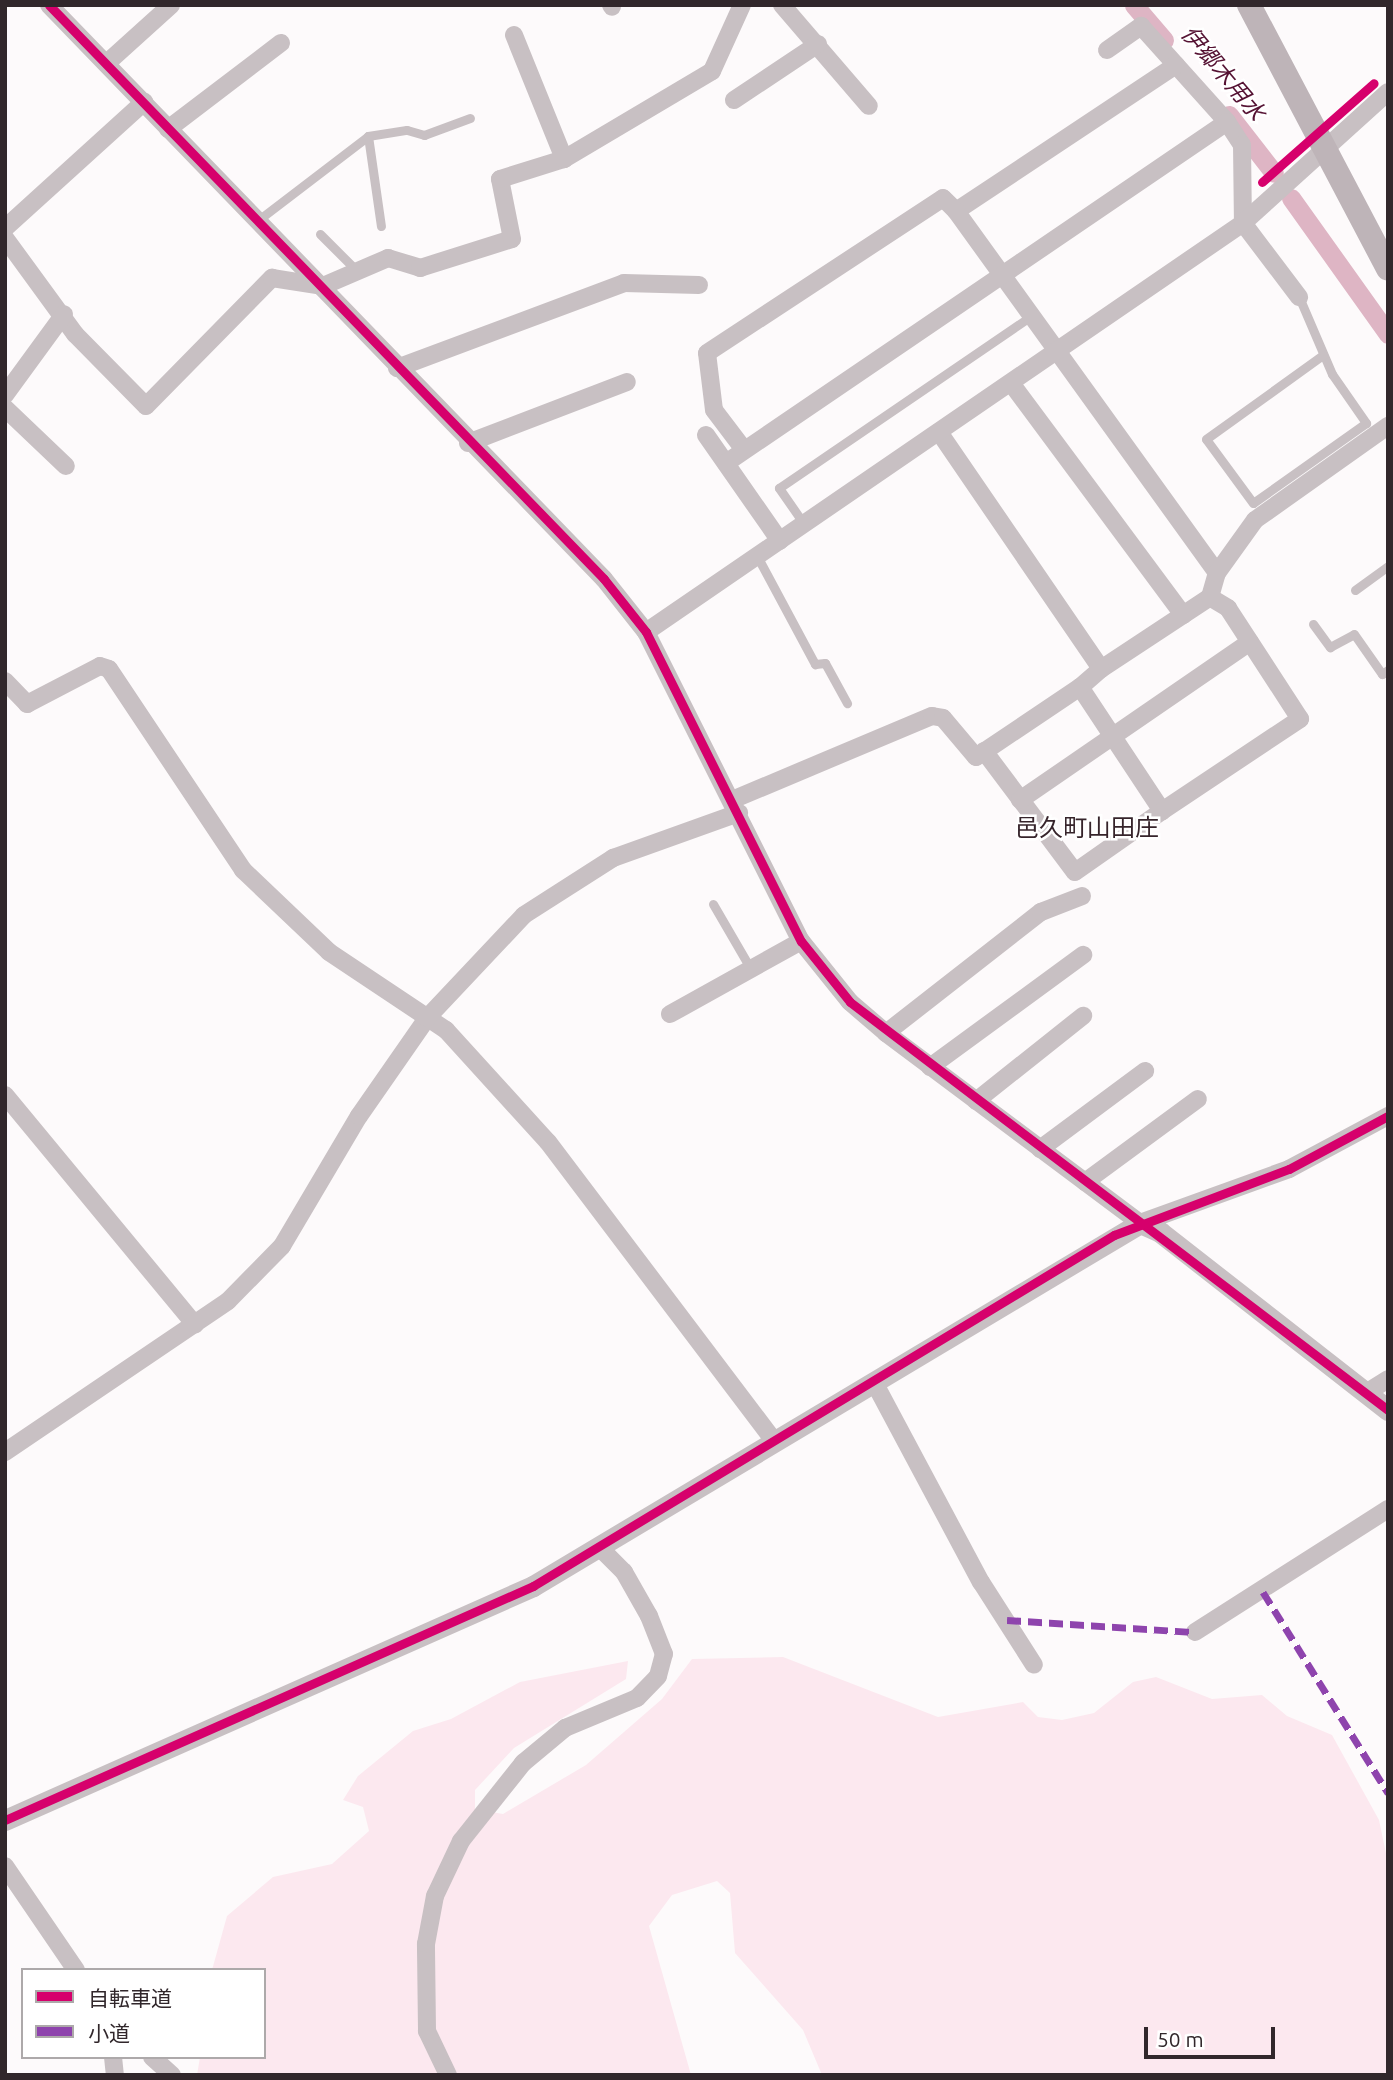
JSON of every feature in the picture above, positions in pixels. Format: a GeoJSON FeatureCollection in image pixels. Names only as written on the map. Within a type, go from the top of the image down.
{"type":"FeatureCollection","features":[{"type":"Feature","properties":{"kind":"main road"},"geometry":{"type":"LineString","coordinates":[[1250,5],[1388,269]]}},
{"type":"Feature","properties":{"kind":"street"},"geometry":{"type":"LineString","coordinates":[[49,5],[108,62],[256,222],[323,286],[468,443],[604,579],[646,632],[801,941],[850,1002],[886,1033],[1040,1149],[1140,1223],[1160,1232],[1388,1409]]}},
{"type":"Feature","properties":{"kind":"street"},"geometry":{"type":"LineString","coordinates":[[108,62],[171,5]]}},
{"type":"Feature","properties":{"kind":"street"},"geometry":{"type":"LineString","coordinates":[[7,245],[64,314],[75,334],[146,406],[272,278],[323,286],[388,258],[420,268],[512,239],[500,179],[565,159],[712,71],[742,5]]}},
{"type":"Feature","properties":{"kind":"street"},"geometry":{"type":"LineString","coordinates":[[782,5],[869,106]]}},
{"type":"Feature","properties":{"kind":"street"},"geometry":{"type":"LineString","coordinates":[[1107,50],[1141,26],[1227,122],[1242,145],[1243,223],[1298,297]]}},
{"type":"Feature","properties":{"kind":"street"},"geometry":{"type":"LineString","coordinates":[[514,36],[565,159]]}},
{"type":"Feature","properties":{"kind":"street"},"geometry":{"type":"LineString","coordinates":[[168,129],[281,43]]}},
{"type":"Feature","properties":{"kind":"street"},"geometry":{"type":"LineString","coordinates":[[733,100],[818,44]]}},
{"type":"Feature","properties":{"kind":"street"},"geometry":{"type":"LineString","coordinates":[[956,212],[1175,65]]}},
{"type":"Feature","properties":{"kind":"street"},"geometry":{"type":"LineString","coordinates":[[646,632],[1243,223],[1388,92]]}},
{"type":"Feature","properties":{"kind":"street"},"geometry":{"type":"LineString","coordinates":[[5,228],[144,102]]}},
{"type":"Feature","properties":{"kind":"street"},"geometry":{"type":"LineString","coordinates":[[726,463],[742,447],[1227,122]]}},
{"type":"Feature","properties":{"kind":"street"},"geometry":{"type":"LineString","coordinates":[[742,447],[714,410],[707,353],[943,198],[956,212],[1217,573]]}},
{"type":"Feature","properties":{"kind":"street"},"geometry":{"type":"LineString","coordinates":[[397,368],[624,283],[699,285]]}},
{"type":"Feature","properties":{"kind":"street"},"geometry":{"type":"LineString","coordinates":[[5,395],[64,314]]}},
{"type":"Feature","properties":{"kind":"street"},"geometry":{"type":"LineString","coordinates":[[468,443],[627,382]]}},
{"type":"Feature","properties":{"kind":"street"},"geometry":{"type":"LineString","coordinates":[[1011,383],[1183,615]]}},
{"type":"Feature","properties":{"kind":"street"},"geometry":{"type":"LineString","coordinates":[[5,408],[66,466]]}},
{"type":"Feature","properties":{"kind":"street"},"geometry":{"type":"LineString","coordinates":[[5,1452],[229,1301],[282,1246],[359,1115],[427,1018],[524,915],[564,886],[642,845],[688,835],[735,806],[932,716],[943,718],[976,757],[1210,597],[1217,573],[1255,520],[1388,426]]}},
{"type":"Feature","properties":{"kind":"street"},"geometry":{"type":"LineString","coordinates":[[939,432],[1101,669]]}},
{"type":"Feature","properties":{"kind":"street"},"geometry":{"type":"LineString","coordinates":[[706,435],[780,541]]}},
{"type":"Feature","properties":{"kind":"street"},"geometry":{"type":"LineString","coordinates":[[984,751],[1075,872],[1300,719],[1228,608],[1210,597]]}},
{"type":"Feature","properties":{"kind":"street"},"geometry":{"type":"LineString","coordinates":[[1020,800],[1250,642]]}},
{"type":"Feature","properties":{"kind":"street"},"geometry":{"type":"LineString","coordinates":[[5,681],[27,704],[100,666],[109,669],[243,870],[329,953],[427,1018],[548,1142],[775,1442]]}},
{"type":"Feature","properties":{"kind":"street"},"geometry":{"type":"LineString","coordinates":[[1080,687],[1162,811]]}},
{"type":"Feature","properties":{"kind":"street"},"geometry":{"type":"LineString","coordinates":[[886,1033],[1041,912],[1082,896]]}},
{"type":"Feature","properties":{"kind":"street"},"geometry":{"type":"LineString","coordinates":[[670,1014],[752,972],[801,941]]}},
{"type":"Feature","properties":{"kind":"street"},"geometry":{"type":"LineString","coordinates":[[930,1067],[1083,955]]}},
{"type":"Feature","properties":{"kind":"street"},"geometry":{"type":"LineString","coordinates":[[976,1101],[1083,1016]]}},
{"type":"Feature","properties":{"kind":"street"},"geometry":{"type":"LineString","coordinates":[[1040,1149],[1145,1071]]}},
{"type":"Feature","properties":{"kind":"street"},"geometry":{"type":"LineString","coordinates":[[5,1096],[195,1325]]}},
{"type":"Feature","properties":{"kind":"street"},"geometry":{"type":"LineString","coordinates":[[1085,1182],[1198,1099]]}},
{"type":"Feature","properties":{"kind":"street"},"geometry":{"type":"LineString","coordinates":[[5,1820],[493,1606],[600,1548],[1140,1223],[1289,1169],[1388,1116]]}},
{"type":"Feature","properties":{"kind":"street"},"geometry":{"type":"LineString","coordinates":[[1366,1393],[1388,1379]]}},
{"type":"Feature","properties":{"kind":"street"},"geometry":{"type":"LineString","coordinates":[[874,1382],[981,1582],[1034,1665]]}},
{"type":"Feature","properties":{"kind":"street"},"geometry":{"type":"LineString","coordinates":[[1195,1632],[1388,1509]]}},
{"type":"Feature","properties":{"kind":"street"},"geometry":{"type":"LineString","coordinates":[[448,2075],[427,2031],[424,1980],[435,1896],[461,1840],[523,1763],[565,1728],[637,1698],[658,1676],[664,1654],[649,1616],[624,1572],[600,1548]]}},
{"type":"Feature","properties":{"kind":"street"},"geometry":{"type":"LineString","coordinates":[[5,1866],[75,1968]]}},
{"type":"Feature","properties":{"kind":"street"},"geometry":{"type":"LineString","coordinates":[[154,2059],[172,2075]]}},
{"type":"Feature","properties":{"kind":"lane"},"geometry":{"type":"LineString","coordinates":[[256,222],[368,136],[407,130],[424,135],[470,118]]}},
{"type":"Feature","properties":{"kind":"lane"},"geometry":{"type":"LineString","coordinates":[[368,136],[381,226]]}},
{"type":"Feature","properties":{"kind":"lane"},"geometry":{"type":"LineString","coordinates":[[320,234],[357,271]]}},
{"type":"Feature","properties":{"kind":"lane"},"geometry":{"type":"LineString","coordinates":[[1298,297],[1323,355],[1366,423],[1253,503],[1206,439],[1323,355]]}},
{"type":"Feature","properties":{"kind":"lane"},"geometry":{"type":"LineString","coordinates":[[804,524],[779,488],[1031,316]]}},
{"type":"Feature","properties":{"kind":"lane"},"geometry":{"type":"LineString","coordinates":[[757,556],[815,664],[825,663],[847,703]]}},
{"type":"Feature","properties":{"kind":"lane"},"geometry":{"type":"LineString","coordinates":[[1355,590],[1388,566]]}},
{"type":"Feature","properties":{"kind":"lane"},"geometry":{"type":"LineString","coordinates":[[1313,624],[1330,647],[1354,634],[1382,674],[1388,670]]}},
{"type":"Feature","properties":{"kind":"lane"},"geometry":{"type":"LineString","coordinates":[[713,904],[752,972]]}},
{"type":"Feature","properties":{"kind":"shaded area"},"geometry":{"type":"Polygon","coordinates":[[[783,1657],[938,1717],[1023,1702],[1038,1717],[1062,1720],[1094,1713],[1133,1682],[1156,1677],[1212,1699],[1262,1695],[1287,1716],[1332,1735],[1379,1820],[1388,1863],[1388,2075],[822,2075],[803,2030],[735,1953],[730,1893],[717,1881],[672,1895],[649,1926],[691,2075],[197,2075],[200,2059],[266,2059],[266,1968],[213,1968],[227,1916],[273,1877],[332,1864],[369,1831],[363,1807],[343,1800],[358,1776],[413,1731],[451,1719],[520,1682],[628,1661],[626,1679],[514,1748],[475,1790],[475,1809],[503,1814],[586,1765],[662,1699],[692,1659],[783,1657]]]}},
{"type":"Feature","properties":{"kind":"waterway","name":"伊郷木用水"},"geometry":{"type":"LineString","coordinates":[[1134,5],[1164,40]]}},
{"type":"Feature","properties":{"kind":"waterway","name":"伊郷木用水"},"geometry":{"type":"LineString","coordinates":[[1229,115],[1274,173]]}},
{"type":"Feature","properties":{"kind":"waterway","name":"伊郷木用水"},"geometry":{"type":"LineString","coordinates":[[1291,198],[1388,334]]}},
{"type":"Feature","properties":{"kind":"marked path"},"geometry":{"type":"LineString","coordinates":[[1263,1592],[1388,1793]]}},
{"type":"Feature","properties":{"kind":"marked path"},"geometry":{"type":"LineString","coordinates":[[1007,1620],[1195,1632]]}},
{"type":"Feature","properties":{"kind":"cycle path"},"geometry":{"type":"LineString","coordinates":[[49,5],[604,579],[646,632],[801,941],[850,1002],[1388,1410]]}},
{"type":"Feature","properties":{"kind":"cycle path"},"geometry":{"type":"LineString","coordinates":[[1262,182],[1374,83]]}},
{"type":"Feature","properties":{"kind":"cycle path"},"geometry":{"type":"LineString","coordinates":[[5,1820],[533,1586],[1114,1235],[1289,1169],[1388,1116]]}},
{"type":"Feature","properties":{"kind":"district","name":"邑久町山田庄"},"geometry":{"type":"Point","coordinates":[1087,828]}}]}
